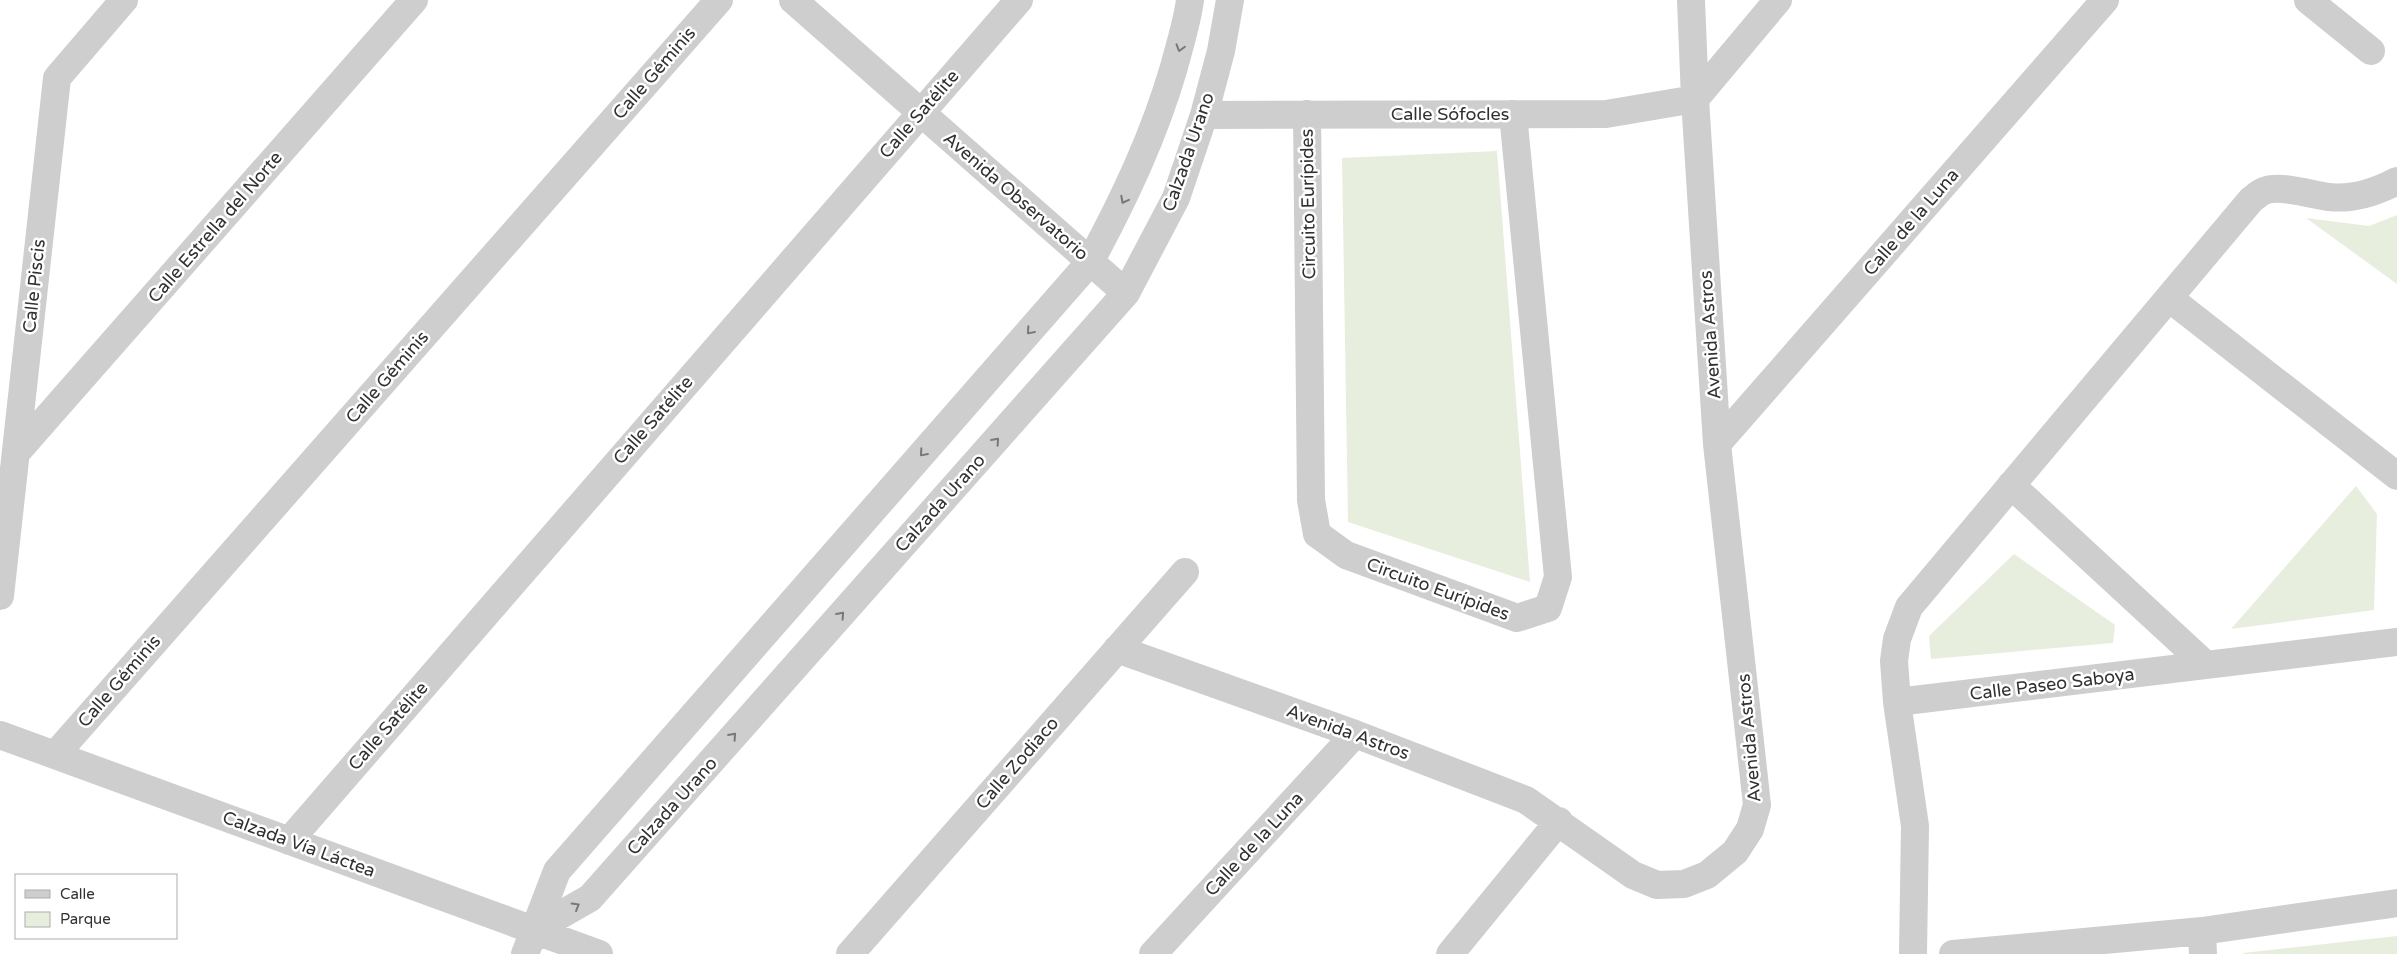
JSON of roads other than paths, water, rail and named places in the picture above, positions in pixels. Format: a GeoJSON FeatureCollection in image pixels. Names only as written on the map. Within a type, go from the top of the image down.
{"type":"FeatureCollection","features":[{"type":"Feature","properties":{"kind":"street","name":"Calle Piscis"},"geometry":{"type":"LineString","coordinates":[[0,596],[57,78],[124,0]]}},
{"type":"Feature","properties":{"kind":"street","name":"Calle Estrella del Norte"},"geometry":{"type":"LineString","coordinates":[[16,453],[414,0]]}},
{"type":"Feature","properties":{"kind":"street","name":"Calle Géminis"},"geometry":{"type":"LineString","coordinates":[[55,755],[719,0]]}},
{"type":"Feature","properties":{"kind":"street","name":"Avenida Observatorio"},"geometry":{"type":"LineString","coordinates":[[793,0],[1126,293]]}},
{"type":"Feature","properties":{"kind":"street","name":"Calle Satélite"},"geometry":{"type":"LineString","coordinates":[[289,840],[1019,0]]}},
{"type":"Feature","properties":{"kind":"street"},"geometry":{"type":"LineString","coordinates":[[529,942],[557,872],[1090,262],[1128,192],[1162,110],[1188,20],[1190,0]]}},
{"type":"Feature","properties":{"kind":"street","name":"Calzada Urano"},"geometry":{"type":"LineString","coordinates":[[529,942],[590,898],[1126,293],[1176,198],[1204,115],[1221,51],[1230,0]]}},
{"type":"Feature","properties":{"kind":"street","name":"Avenida Astros"},"geometry":{"type":"LineString","coordinates":[[1117,649],[1355,734],[1526,800],[1559,821],[1633,875],[1657,885],[1684,884],[1707,875],[1735,852],[1750,830],[1757,805],[1716,444],[1695,99],[1692,0]]}},
{"type":"Feature","properties":{"kind":"street"},"geometry":{"type":"LineString","coordinates":[[1695,99],[1778,0]]}},
{"type":"Feature","properties":{"kind":"street","name":"Calle de la Luna"},"geometry":{"type":"LineString","coordinates":[[1716,444],[2105,0]]}},
{"type":"Feature","properties":{"kind":"street"},"geometry":{"type":"LineString","coordinates":[[2308,0],[2371,51]]}},
{"type":"Feature","properties":{"kind":"street","name":"Calle Sófocles"},"geometry":{"type":"LineString","coordinates":[[1204,115],[1606,114],[1695,99]]}},
{"type":"Feature","properties":{"kind":"street","name":"Circuito Eurípides"},"geometry":{"type":"LineString","coordinates":[[1307,114],[1311,500],[1316,534],[1346,555],[1516,618],[1548,608],[1558,578],[1513,114]]}},
{"type":"Feature","properties":{"kind":"street"},"geometry":{"type":"LineString","coordinates":[[1913,954],[1915,826],[1894,661],[1897,639],[1909,607],[2251,200],[2264,191],[2276,189],[2330,197],[2350,197],[2381,190],[2397,181]]}},
{"type":"Feature","properties":{"kind":"street"},"geometry":{"type":"LineString","coordinates":[[2169,298],[2397,476]]}},
{"type":"Feature","properties":{"kind":"street"},"geometry":{"type":"LineString","coordinates":[[2011,485],[2206,665]]}},
{"type":"Feature","properties":{"kind":"street","name":"Calle Zodiaco"},"geometry":{"type":"LineString","coordinates":[[850,954],[1185,572]]}},
{"type":"Feature","properties":{"kind":"street","name":"Calle Paseo Saboya"},"geometry":{"type":"LineString","coordinates":[[1898,702],[2397,642]]}},
{"type":"Feature","properties":{"kind":"street","name":"Calle de la Luna"},"geometry":{"type":"LineString","coordinates":[[1154,954],[1355,734]]}},
{"type":"Feature","properties":{"kind":"street","name":"Calzada Vía Láctea"},"geometry":{"type":"LineString","coordinates":[[0,735],[289,840],[529,942],[599,954]]}},
{"type":"Feature","properties":{"kind":"street"},"geometry":{"type":"LineString","coordinates":[[1450,954],[1559,821]]}},
{"type":"Feature","properties":{"kind":"street"},"geometry":{"type":"LineString","coordinates":[[1953,954],[2202,942],[2397,903]]}}]}
